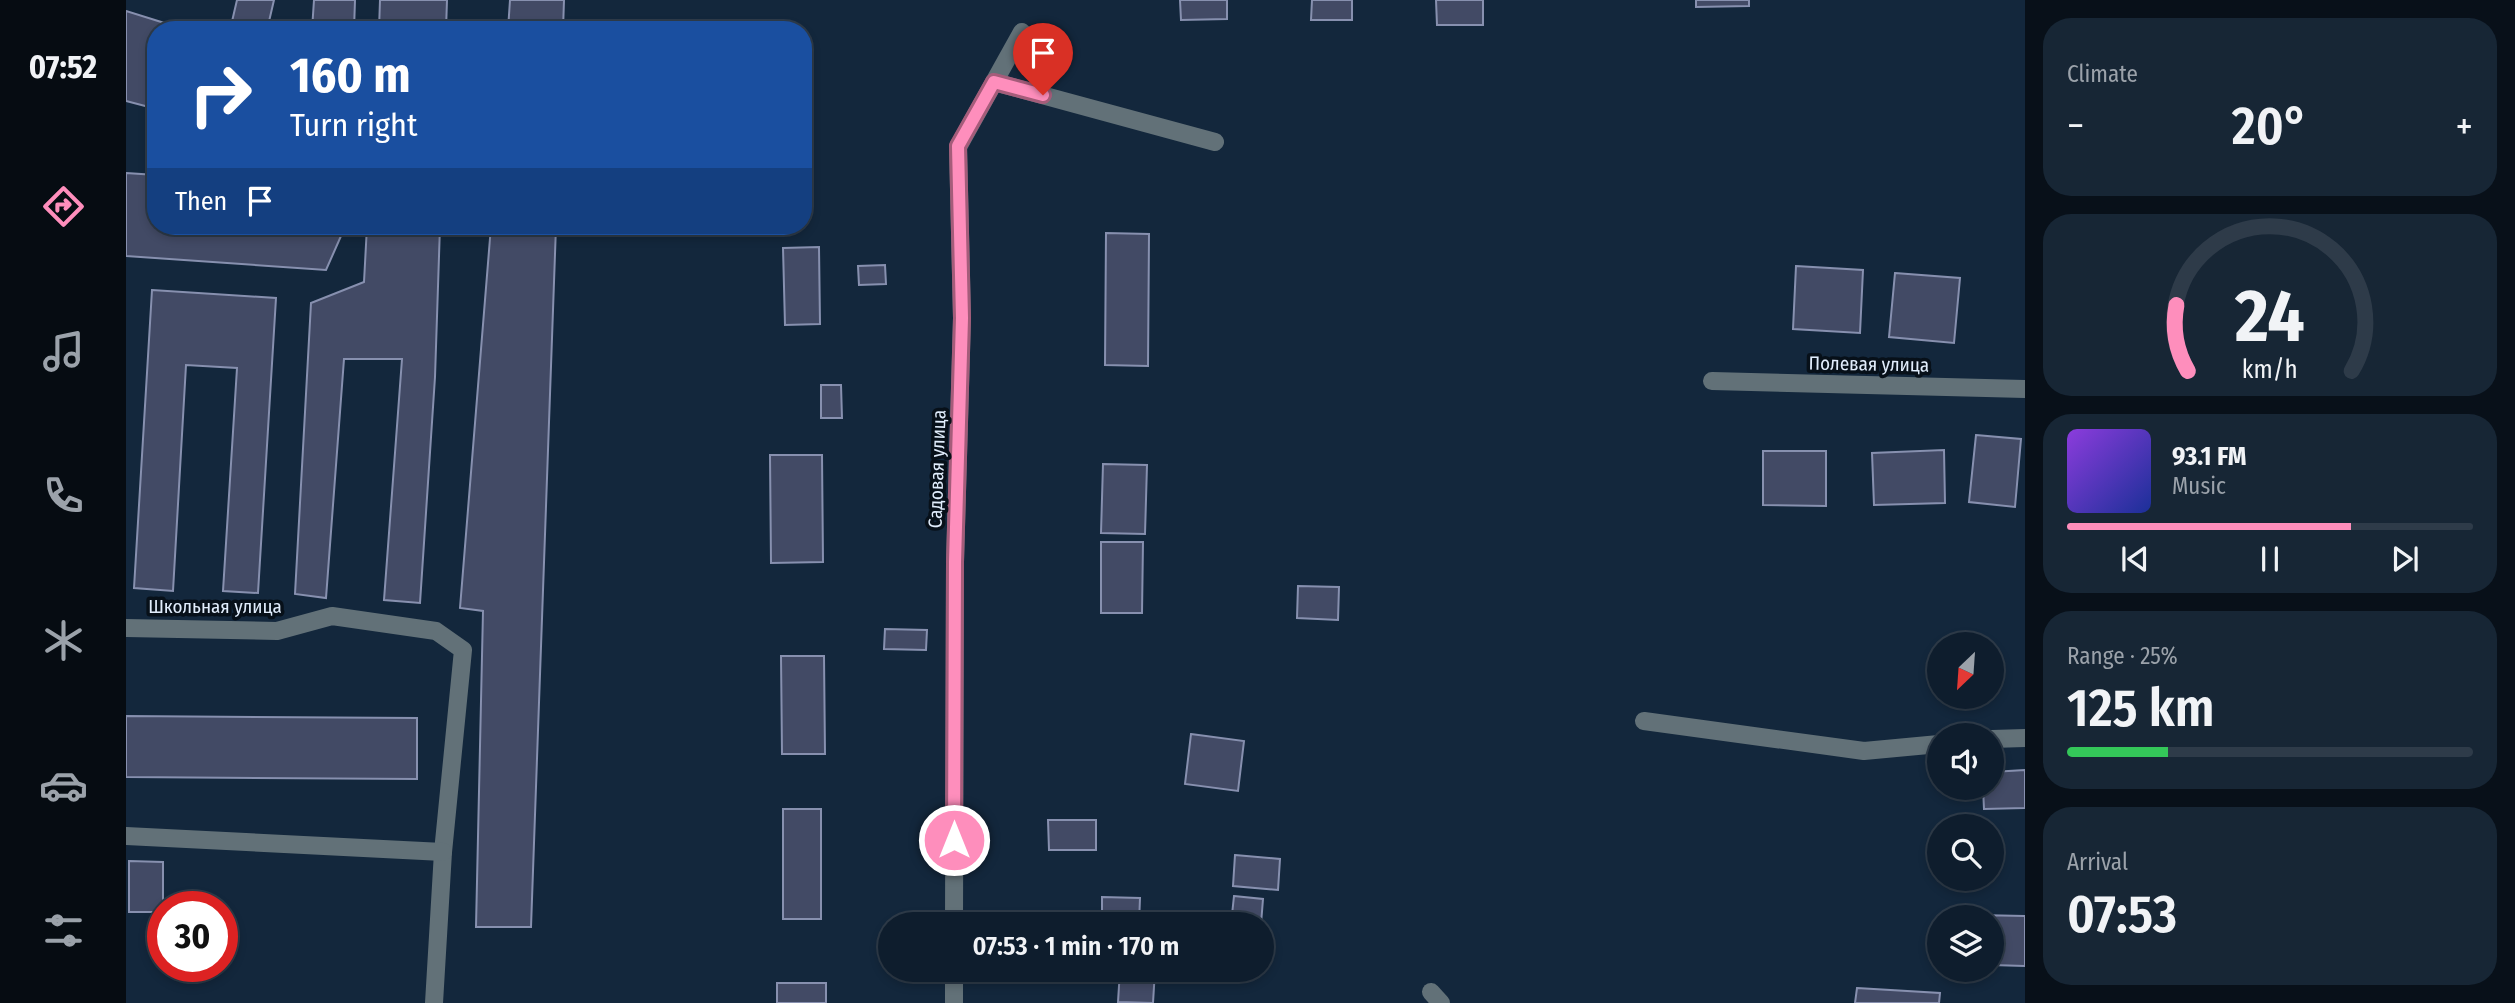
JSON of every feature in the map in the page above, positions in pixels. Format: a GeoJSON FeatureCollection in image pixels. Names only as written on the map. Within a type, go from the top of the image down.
{"type":"FeatureCollection","features":[{"type":"Feature","properties":{"kind":"street","name":"Садовая улица"},"geometry":{"type":"LineString","coordinates":[[954,912],[955,562],[962,318],[958,146],[1021,32]]}},
{"type":"Feature","properties":{"kind":"street"},"geometry":{"type":"LineString","coordinates":[[994,82],[1215,142]]}},
{"type":"Feature","properties":{"kind":"street","name":"Полевая улица"},"geometry":{"type":"LineString","coordinates":[[1712,381],[2025,388]]}},
{"type":"Feature","properties":{"kind":"street","name":"Школьная улица"},"geometry":{"type":"LineString","coordinates":[[126,628],[276,631],[332,616],[436,631],[463,650],[443,852]]}},
{"type":"Feature","properties":{"kind":"street"},"geometry":{"type":"LineString","coordinates":[[1644,721],[1864,751],[1927,745]]}},
{"type":"Feature","properties":{"kind":"street"},"geometry":{"type":"LineString","coordinates":[[2004,739],[2025,738]]}},
{"type":"Feature","properties":{"kind":"street"},"geometry":{"type":"LineString","coordinates":[[126,836],[443,852],[435,1003]]}},
{"type":"Feature","properties":{"kind":"street"},"geometry":{"type":"LineString","coordinates":[[954,982],[954,1003]]}},
{"type":"Feature","properties":{"kind":"building"},"geometry":{"type":"Polygon","coordinates":[[[237,0],[274,0],[269,21],[232,21],[237,0]]]}},
{"type":"Feature","properties":{"kind":"building"},"geometry":{"type":"Polygon","coordinates":[[[314,0],[355,0],[354,21],[313,21],[314,0]]]}},
{"type":"Feature","properties":{"kind":"building"},"geometry":{"type":"Polygon","coordinates":[[[380,0],[447,0],[446,21],[379,21],[380,0]]]}},
{"type":"Feature","properties":{"kind":"building"},"geometry":{"type":"Polygon","coordinates":[[[510,0],[564,0],[563,21],[509,21],[510,0]]]}},
{"type":"Feature","properties":{"kind":"building"},"geometry":{"type":"Polygon","coordinates":[[[1180,0],[1227,0],[1227,19],[1181,20],[1180,0]]]}},
{"type":"Feature","properties":{"kind":"building"},"geometry":{"type":"Polygon","coordinates":[[[1312,0],[1352,0],[1352,20],[1311,20],[1312,0]]]}},
{"type":"Feature","properties":{"kind":"building"},"geometry":{"type":"Polygon","coordinates":[[[1436,0],[1483,0],[1483,25],[1437,25],[1436,0]]]}},
{"type":"Feature","properties":{"kind":"building"},"geometry":{"type":"Polygon","coordinates":[[[1696,0],[1749,0],[1749,6],[1696,7],[1696,0]]]}},
{"type":"Feature","properties":{"kind":"building"},"geometry":{"type":"Polygon","coordinates":[[[126,11],[158,21],[147,21],[147,106],[126,101],[126,11]]]}},
{"type":"Feature","properties":{"kind":"building"},"geometry":{"type":"Polygon","coordinates":[[[126,173],[147,174],[147,235],[341,235],[326,270],[126,256],[126,173]]]}},
{"type":"Feature","properties":{"kind":"building"},"geometry":{"type":"Polygon","coordinates":[[[1106,233],[1149,234],[1148,366],[1105,365],[1106,233]]]}},
{"type":"Feature","properties":{"kind":"building"},"geometry":{"type":"Polygon","coordinates":[[[367,235],[440,235],[435,377],[420,603],[384,600],[402,359],[344,359],[326,598],[295,594],[311,303],[364,282],[367,235]]]}},
{"type":"Feature","properties":{"kind":"building"},"geometry":{"type":"Polygon","coordinates":[[[490,235],[556,235],[531,927],[476,927],[483,611],[460,608],[490,235]]]}},
{"type":"Feature","properties":{"kind":"building"},"geometry":{"type":"Polygon","coordinates":[[[819,247],[820,324],[785,325],[783,248],[819,247]]]}},
{"type":"Feature","properties":{"kind":"building"},"geometry":{"type":"Polygon","coordinates":[[[885,265],[886,284],[859,285],[858,266],[885,265]]]}},
{"type":"Feature","properties":{"kind":"building"},"geometry":{"type":"Polygon","coordinates":[[[1796,266],[1863,270],[1860,333],[1793,329],[1796,266]]]}},
{"type":"Feature","properties":{"kind":"building"},"geometry":{"type":"Polygon","coordinates":[[[1895,273],[1960,278],[1954,343],[1889,337],[1895,273]]]}},
{"type":"Feature","properties":{"kind":"building"},"geometry":{"type":"Polygon","coordinates":[[[152,290],[276,298],[258,593],[223,591],[237,368],[186,365],[173,591],[134,588],[152,290]]]}},
{"type":"Feature","properties":{"kind":"building"},"geometry":{"type":"Polygon","coordinates":[[[821,385],[841,385],[842,418],[821,418],[821,385]]]}},
{"type":"Feature","properties":{"kind":"building"},"geometry":{"type":"Polygon","coordinates":[[[1976,435],[2021,439],[2015,507],[1969,502],[1976,435]]]}},
{"type":"Feature","properties":{"kind":"building"},"geometry":{"type":"Polygon","coordinates":[[[1944,450],[1945,503],[1874,505],[1872,453],[1944,450]]]}},
{"type":"Feature","properties":{"kind":"building"},"geometry":{"type":"Polygon","coordinates":[[[1763,451],[1826,451],[1826,506],[1763,505],[1763,451]]]}},
{"type":"Feature","properties":{"kind":"building"},"geometry":{"type":"Polygon","coordinates":[[[770,455],[822,455],[823,562],[771,563],[770,455]]]}},
{"type":"Feature","properties":{"kind":"building"},"geometry":{"type":"Polygon","coordinates":[[[1103,464],[1147,465],[1145,534],[1101,533],[1103,464]]]}},
{"type":"Feature","properties":{"kind":"building"},"geometry":{"type":"Polygon","coordinates":[[[1101,542],[1143,542],[1142,613],[1101,613],[1101,542]]]}},
{"type":"Feature","properties":{"kind":"building"},"geometry":{"type":"Polygon","coordinates":[[[1298,586],[1339,587],[1338,620],[1297,618],[1298,586]]]}},
{"type":"Feature","properties":{"kind":"building"},"geometry":{"type":"Polygon","coordinates":[[[885,629],[927,630],[926,650],[884,649],[885,629]]]}},
{"type":"Feature","properties":{"kind":"building"},"geometry":{"type":"Polygon","coordinates":[[[781,656],[824,656],[825,754],[782,754],[781,656]]]}},
{"type":"Feature","properties":{"kind":"building"},"geometry":{"type":"Polygon","coordinates":[[[126,716],[417,718],[417,779],[126,777],[126,716]]]}},
{"type":"Feature","properties":{"kind":"building"},"geometry":{"type":"Polygon","coordinates":[[[1191,734],[1244,741],[1238,791],[1185,784],[1191,734]]]}},
{"type":"Feature","properties":{"kind":"building"},"geometry":{"type":"Polygon","coordinates":[[[2025,770],[2025,808],[1984,809],[1984,800],[2004,800],[2004,771],[2025,770]]]}},
{"type":"Feature","properties":{"kind":"building"},"geometry":{"type":"Polygon","coordinates":[[[783,809],[821,809],[821,919],[783,919],[783,809]]]}},
{"type":"Feature","properties":{"kind":"building"},"geometry":{"type":"Polygon","coordinates":[[[1048,820],[1096,820],[1096,850],[1049,850],[1048,820]]]}},
{"type":"Feature","properties":{"kind":"building"},"geometry":{"type":"Polygon","coordinates":[[[1235,855],[1280,859],[1278,890],[1233,886],[1235,855]]]}},
{"type":"Feature","properties":{"kind":"building"},"geometry":{"type":"Polygon","coordinates":[[[129,861],[163,862],[163,891],[147,891],[147,912],[129,912],[129,861]]]}},
{"type":"Feature","properties":{"kind":"building"},"geometry":{"type":"Polygon","coordinates":[[[1234,896],[1263,899],[1262,912],[1232,912],[1234,896]]]}},
{"type":"Feature","properties":{"kind":"building"},"geometry":{"type":"Polygon","coordinates":[[[1102,897],[1140,898],[1139,912],[1102,912],[1102,897]]]}},
{"type":"Feature","properties":{"kind":"building"},"geometry":{"type":"Polygon","coordinates":[[[2004,916],[2025,916],[2025,966],[2004,965],[2004,916]]]}},
{"type":"Feature","properties":{"kind":"building"},"geometry":{"type":"Polygon","coordinates":[[[1119,982],[1154,982],[1153,1003],[1118,1002],[1119,982]]]}},
{"type":"Feature","properties":{"kind":"building"},"geometry":{"type":"Polygon","coordinates":[[[777,983],[826,983],[826,1003],[777,1003],[777,983]]]}},
{"type":"Feature","properties":{"kind":"building"},"geometry":{"type":"Polygon","coordinates":[[[1857,988],[1940,993],[1939,1003],[1855,1003],[1857,988]]]}},
{"type":"Feature","properties":{"kind":"route"},"geometry":{"type":"LineString","coordinates":[[954,840],[955,562],[962,318],[958,146],[994,82],[1043,95]]}}]}
